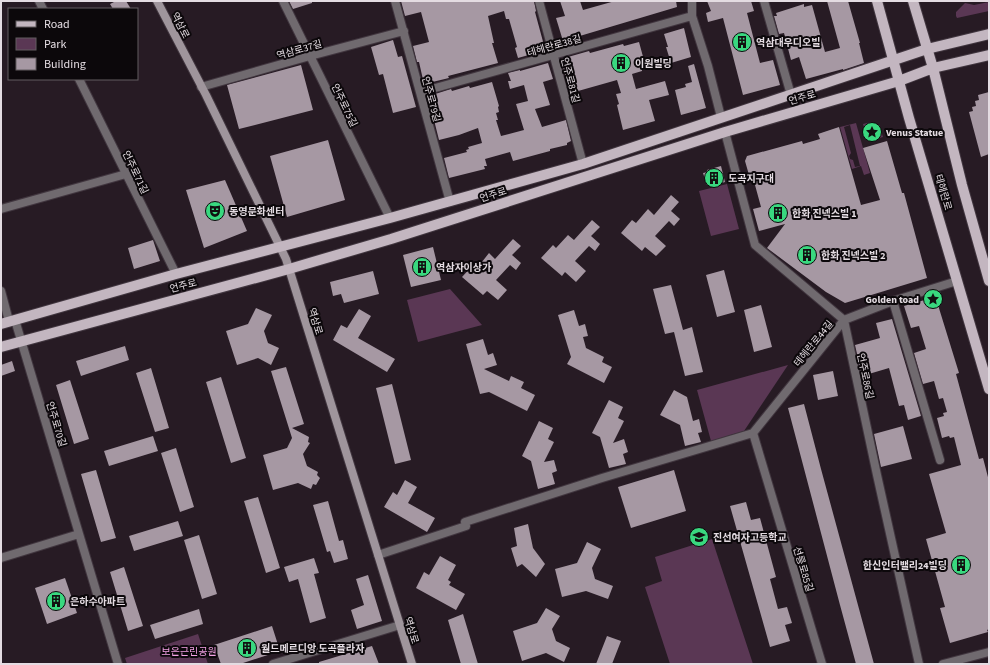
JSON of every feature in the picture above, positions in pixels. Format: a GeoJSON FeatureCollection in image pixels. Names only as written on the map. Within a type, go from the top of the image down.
{"type":"FeatureCollection","features":[{"type":"Feature","properties":{"kind":"main road","name":"역삼로"},"geometry":{"type":"LineString","coordinates":[[158,1],[280,247],[289,269],[412,664]]}},
{"type":"Feature","properties":{"kind":"main road","name":"테헤란로"},"geometry":{"type":"LineString","coordinates":[[877,1],[893,61],[989,389]]}},
{"type":"Feature","properties":{"kind":"main road","name":"테헤란로"},"geometry":{"type":"LineString","coordinates":[[913,1],[933,68],[956,162],[988,274]]}},
{"type":"Feature","properties":{"kind":"main road","name":"언주로"},"geometry":{"type":"LineString","coordinates":[[8,322],[176,274],[450,202],[583,164],[927,49],[989,34]]}},
{"type":"Feature","properties":{"kind":"main road","name":"언주로"},"geometry":{"type":"LineString","coordinates":[[1,347],[289,269],[391,239],[725,132],[899,81],[933,68],[989,55]]}},
{"type":"Feature","properties":{"kind":"street","name":"언주로75길"},"geometry":{"type":"LineString","coordinates":[[283,1],[390,218]]}},
{"type":"Feature","properties":{"kind":"street","name":"언주로79길"},"geometry":{"type":"LineString","coordinates":[[395,1],[450,202]]}},
{"type":"Feature","properties":{"kind":"street","name":"언주로81길"},"geometry":{"type":"LineString","coordinates":[[539,1],[583,164]]}},
{"type":"Feature","properties":{"kind":"street"},"geometry":{"type":"LineString","coordinates":[[692,1],[692,16],[708,66],[721,117]]}},
{"type":"Feature","properties":{"kind":"street"},"geometry":{"type":"LineString","coordinates":[[764,1],[791,95]]}},
{"type":"Feature","properties":{"kind":"street","name":"테헤란로38길"},"geometry":{"type":"LineString","coordinates":[[421,92],[554,56],[692,16]]}},
{"type":"Feature","properties":{"kind":"street","name":"역삼로37길"},"geometry":{"type":"LineString","coordinates":[[201,88],[310,56],[404,31]]}},
{"type":"Feature","properties":{"kind":"street","name":"언주로71길"},"geometry":{"type":"LineString","coordinates":[[79,80],[176,274]]}},
{"type":"Feature","properties":{"kind":"street"},"geometry":{"type":"LineString","coordinates":[[725,132],[755,245],[844,320]]}},
{"type":"Feature","properties":{"kind":"street"},"geometry":{"type":"LineString","coordinates":[[1,209],[126,174]]}},
{"type":"Feature","properties":{"kind":"street","name":"테헤란로44길"},"geometry":{"type":"LineString","coordinates":[[753,433],[844,320],[894,301],[957,281]]}},
{"type":"Feature","properties":{"kind":"street","name":"언주로70길"},"geometry":{"type":"LineString","coordinates":[[1,291],[8,322],[21,341],[118,664]]}},
{"type":"Feature","properties":{"kind":"street"},"geometry":{"type":"LineString","coordinates":[[894,301],[940,460]]}},
{"type":"Feature","properties":{"kind":"street","name":"언주로86길"},"geometry":{"type":"LineString","coordinates":[[844,320],[919,664]]}},
{"type":"Feature","properties":{"kind":"street"},"geometry":{"type":"LineString","coordinates":[[378,555],[602,478],[753,433]]}},
{"type":"Feature","properties":{"kind":"street","name":"선릉로85길"},"geometry":{"type":"LineString","coordinates":[[753,433],[822,664]]}},
{"type":"Feature","properties":{"kind":"street"},"geometry":{"type":"LineString","coordinates":[[1,558],[79,534]]}},
{"type":"Feature","properties":{"kind":"street"},"geometry":{"type":"LineString","coordinates":[[273,664],[400,624]]}},
{"type":"Feature","properties":{"kind":"street"},"geometry":{"type":"LineString","coordinates":[[943,664],[989,652]]}},
{"type":"Feature","properties":{"kind":"green space"},"geometry":{"type":"Polygon","coordinates":[[[989,2],[989,11],[957,18],[956,16],[956,12],[965,3],[974,5],[989,2]]]}},
{"type":"Feature","properties":{"kind":"green space"},"geometry":{"type":"Polygon","coordinates":[[[871,122],[880,128],[883,137],[868,141],[863,124],[871,122]]]}},
{"type":"Feature","properties":{"kind":"green space"},"geometry":{"type":"Polygon","coordinates":[[[856,123],[870,173],[864,175],[861,166],[852,169],[840,127],[856,123]],[[850,125],[844,127],[851,153],[849,156],[850,159],[853,160],[855,167],[860,166],[850,125]]]}},
{"type":"Feature","properties":{"kind":"green space"},"geometry":{"type":"Polygon","coordinates":[[[727,184],[739,229],[711,236],[699,191],[727,184]]]}},
{"type":"Feature","properties":{"kind":"green space"},"geometry":{"type":"Polygon","coordinates":[[[450,289],[482,325],[418,342],[407,300],[450,289]]]}},
{"type":"Feature","properties":{"kind":"green space"},"geometry":{"type":"Polygon","coordinates":[[[788,365],[744,431],[711,441],[697,390],[788,365]]]}},
{"type":"Feature","properties":{"kind":"green space"},"geometry":{"type":"Polygon","coordinates":[[[712,539],[753,664],[670,664],[645,587],[662,581],[655,557],[712,539]]]}},
{"type":"Feature","properties":{"kind":"green space","name":"보은근린공원"},"geometry":{"type":"Polygon","coordinates":[[[198,634],[208,664],[127,664],[125,658],[198,634]]]}},
{"type":"Feature","properties":{"kind":"building"},"geometry":{"type":"Polygon","coordinates":[[[116,1],[126,1],[130,8],[112,8],[110,4],[116,1]]]}},
{"type":"Feature","properties":{"kind":"building"},"geometry":{"type":"Polygon","coordinates":[[[289,1],[312,1],[312,3],[293,9],[289,1]]]}},
{"type":"Feature","properties":{"kind":"building"},"geometry":{"type":"Polygon","coordinates":[[[401,1],[534,1],[535,12],[545,49],[543,51],[518,58],[515,48],[517,47],[509,19],[506,19],[504,11],[488,16],[494,43],[492,43],[498,63],[424,84],[419,62],[417,62],[413,46],[429,42],[421,12],[405,16],[401,1]]]}},
{"type":"Feature","properties":{"kind":"building"},"geometry":{"type":"Polygon","coordinates":[[[560,1],[580,1],[583,10],[615,1],[676,1],[677,7],[563,41],[556,18],[565,16],[560,1]]]}},
{"type":"Feature","properties":{"kind":"building","name":"역삼대우디오빌"},"geometry":{"type":"Polygon","coordinates":[[[707,1],[751,1],[754,11],[747,13],[760,63],[773,60],[780,85],[743,95],[723,18],[708,22],[706,13],[711,11],[707,1]]]}},
{"type":"Feature","properties":{"kind":"building"},"geometry":{"type":"Polygon","coordinates":[[[827,1],[848,1],[864,63],[806,79],[799,57],[791,60],[784,33],[779,34],[774,16],[777,16],[776,13],[804,4],[804,7],[812,5],[825,52],[840,48],[827,1]]]}},
{"type":"Feature","properties":{"kind":"building"},"geometry":{"type":"Polygon","coordinates":[[[684,28],[691,57],[671,63],[664,34],[684,28]]]}},
{"type":"Feature","properties":{"kind":"building"},"geometry":{"type":"Polygon","coordinates":[[[393,40],[398,57],[402,56],[416,107],[393,113],[383,74],[379,75],[371,47],[393,40]]]}},
{"type":"Feature","properties":{"kind":"building"},"geometry":{"type":"Polygon","coordinates":[[[639,42],[645,69],[632,74],[636,89],[665,81],[669,95],[649,100],[655,121],[623,130],[617,105],[619,104],[616,94],[621,93],[617,80],[571,93],[561,59],[589,51],[590,53],[623,44],[624,46],[639,42]]]}},
{"type":"Feature","properties":{"kind":"building"},"geometry":{"type":"Polygon","coordinates":[[[548,63],[553,79],[543,82],[550,105],[535,109],[542,127],[566,120],[571,141],[567,143],[567,145],[550,149],[550,151],[513,161],[510,152],[485,159],[487,166],[484,166],[485,169],[449,178],[444,158],[467,152],[466,150],[469,149],[468,147],[482,143],[478,128],[439,140],[434,120],[438,119],[432,95],[451,89],[452,91],[469,86],[470,88],[492,82],[499,106],[499,112],[496,113],[498,120],[496,120],[501,136],[524,130],[516,104],[528,101],[524,85],[510,89],[508,81],[511,81],[508,73],[548,63]]]}},
{"type":"Feature","properties":{"kind":"building"},"geometry":{"type":"Polygon","coordinates":[[[694,64],[706,108],[681,115],[675,90],[686,87],[685,84],[692,82],[688,66],[694,64]]]}},
{"type":"Feature","properties":{"kind":"building"},"geometry":{"type":"Polygon","coordinates":[[[301,65],[313,110],[239,129],[227,85],[301,65]]]}},
{"type":"Feature","properties":{"kind":"building"},"geometry":{"type":"Polygon","coordinates":[[[989,92],[989,154],[981,157],[969,112],[973,111],[972,107],[976,106],[975,101],[979,100],[978,95],[989,92]]]}},
{"type":"Feature","properties":{"kind":"building"},"geometry":{"type":"Polygon","coordinates":[[[839,127],[861,205],[880,200],[863,148],[887,141],[902,193],[904,193],[927,278],[845,303],[826,292],[767,248],[785,224],[759,231],[753,209],[761,207],[752,174],[749,175],[745,161],[747,156],[802,141],[803,144],[820,139],[818,134],[839,127]]]}},
{"type":"Feature","properties":{"kind":"building"},"geometry":{"type":"Polygon","coordinates":[[[328,140],[345,200],[287,217],[270,156],[328,140]]]}},
{"type":"Feature","properties":{"kind":"building","name":"도곡지구대"},"geometry":{"type":"Polygon","coordinates":[[[721,166],[725,182],[710,186],[710,184],[707,185],[703,173],[708,172],[707,170],[721,166]]]}},
{"type":"Feature","properties":{"kind":"building","name":"동영문화센터"},"geometry":{"type":"Polygon","coordinates":[[[225,180],[247,231],[204,248],[186,190],[225,180]]]}},
{"type":"Feature","properties":{"kind":"building"},"geometry":{"type":"Polygon","coordinates":[[[671,195],[679,202],[671,211],[680,219],[674,226],[669,221],[655,236],[666,246],[656,256],[645,247],[642,251],[621,233],[632,220],[636,223],[648,209],[654,215],[671,195]]]}},
{"type":"Feature","properties":{"kind":"building"},"geometry":{"type":"Polygon","coordinates":[[[592,220],[600,227],[591,236],[600,244],[595,251],[589,246],[575,261],[586,271],[576,282],[565,272],[562,276],[541,258],[553,245],[556,248],[568,235],[574,240],[592,220]]]}},
{"type":"Feature","properties":{"kind":"building"},"geometry":{"type":"Polygon","coordinates":[[[513,239],[521,246],[512,255],[521,263],[516,270],[510,265],[496,280],[507,290],[498,300],[487,291],[483,295],[462,277],[474,264],[478,267],[489,253],[495,259],[513,239]]]}},
{"type":"Feature","properties":{"kind":"building"},"geometry":{"type":"Polygon","coordinates":[[[153,240],[160,261],[134,269],[128,248],[153,240]]]}},
{"type":"Feature","properties":{"kind":"building","name":"역삼자이상가"},"geometry":{"type":"Polygon","coordinates":[[[433,247],[441,280],[411,287],[403,255],[433,247]]]}},
{"type":"Feature","properties":{"kind":"building"},"geometry":{"type":"Polygon","coordinates":[[[724,270],[735,312],[717,317],[706,275],[724,270]]]}},
{"type":"Feature","properties":{"kind":"building"},"geometry":{"type":"Polygon","coordinates":[[[373,271],[379,294],[344,303],[341,294],[333,296],[330,282],[373,271]]]}},
{"type":"Feature","properties":{"kind":"building"},"geometry":{"type":"Polygon","coordinates":[[[671,285],[683,330],[692,327],[703,372],[685,376],[674,332],[665,334],[653,289],[671,285]]]}},
{"type":"Feature","properties":{"kind":"building"},"geometry":{"type":"Polygon","coordinates":[[[928,299],[929,302],[933,301],[934,304],[936,303],[936,306],[938,305],[959,373],[956,374],[979,459],[983,458],[989,481],[989,629],[987,630],[988,632],[950,643],[940,608],[945,607],[926,539],[946,533],[929,474],[961,465],[954,437],[950,438],[949,436],[942,438],[937,418],[944,416],[943,413],[947,412],[943,398],[939,399],[934,381],[923,384],[914,353],[926,349],[919,326],[911,328],[904,306],[928,299]]]}},
{"type":"Feature","properties":{"kind":"building"},"geometry":{"type":"Polygon","coordinates":[[[761,305],[772,347],[754,352],[744,310],[761,305]]]}},
{"type":"Feature","properties":{"kind":"building"},"geometry":{"type":"Polygon","coordinates":[[[256,308],[272,315],[264,331],[268,343],[279,348],[271,365],[258,358],[237,365],[226,331],[248,324],[256,308]]]}},
{"type":"Feature","properties":{"kind":"building"},"geometry":{"type":"Polygon","coordinates":[[[359,309],[371,316],[358,338],[395,359],[387,372],[333,340],[341,325],[347,328],[359,309]]]}},
{"type":"Feature","properties":{"kind":"building"},"geometry":{"type":"Polygon","coordinates":[[[574,310],[579,326],[585,324],[588,336],[583,337],[586,348],[604,357],[602,362],[612,367],[604,383],[567,364],[571,357],[558,315],[574,310]]]}},
{"type":"Feature","properties":{"kind":"building"},"geometry":{"type":"Polygon","coordinates":[[[892,319],[921,416],[908,420],[904,405],[899,406],[889,368],[862,376],[855,345],[880,338],[876,323],[892,319]]]}},
{"type":"Feature","properties":{"kind":"building"},"geometry":{"type":"Polygon","coordinates":[[[483,339],[488,355],[493,353],[497,365],[484,369],[509,381],[511,376],[524,382],[521,388],[535,395],[527,411],[489,392],[480,394],[466,344],[483,339]]]}},
{"type":"Feature","properties":{"kind":"building"},"geometry":{"type":"Polygon","coordinates":[[[125,346],[129,360],[81,376],[76,361],[125,346]]]}},
{"type":"Feature","properties":{"kind":"building"},"geometry":{"type":"Polygon","coordinates":[[[12,361],[15,371],[1,376],[1,365],[12,361]]]}},
{"type":"Feature","properties":{"kind":"building"},"geometry":{"type":"Polygon","coordinates":[[[286,367],[304,424],[292,428],[309,437],[308,442],[310,443],[303,454],[307,466],[318,472],[317,475],[320,478],[316,485],[313,484],[311,489],[298,483],[273,490],[263,455],[287,448],[292,438],[271,371],[286,367]]]}},
{"type":"Feature","properties":{"kind":"building"},"geometry":{"type":"Polygon","coordinates":[[[151,368],[169,428],[155,432],[136,373],[151,368]]]}},
{"type":"Feature","properties":{"kind":"building"},"geometry":{"type":"Polygon","coordinates":[[[833,371],[838,396],[818,400],[813,375],[833,371]]]}},
{"type":"Feature","properties":{"kind":"building"},"geometry":{"type":"Polygon","coordinates":[[[221,377],[246,458],[231,463],[206,382],[221,377]]]}},
{"type":"Feature","properties":{"kind":"building"},"geometry":{"type":"Polygon","coordinates":[[[70,380],[89,439],[74,444],[56,385],[70,380]]]}},
{"type":"Feature","properties":{"kind":"building"},"geometry":{"type":"Polygon","coordinates":[[[392,384],[411,460],[395,464],[376,388],[392,384]]]}},
{"type":"Feature","properties":{"kind":"building"},"geometry":{"type":"Polygon","coordinates":[[[674,390],[687,397],[693,421],[699,419],[702,432],[698,433],[701,442],[685,446],[680,425],[660,415],[674,390]]]}},
{"type":"Feature","properties":{"kind":"building"},"geometry":{"type":"Polygon","coordinates":[[[609,400],[623,407],[618,418],[624,421],[613,443],[624,439],[628,452],[623,454],[626,464],[609,468],[600,437],[592,433],[609,400]]]}},
{"type":"Feature","properties":{"kind":"building"},"geometry":{"type":"Polygon","coordinates":[[[804,404],[874,664],[856,664],[840,605],[788,408],[804,404]]]}},
{"type":"Feature","properties":{"kind":"building"},"geometry":{"type":"Polygon","coordinates":[[[539,421],[553,428],[548,439],[554,442],[544,462],[554,460],[557,471],[552,473],[555,484],[538,489],[531,461],[522,456],[539,421]]]}},
{"type":"Feature","properties":{"kind":"building"},"geometry":{"type":"Polygon","coordinates":[[[903,426],[912,459],[881,467],[874,434],[903,426]]]}},
{"type":"Feature","properties":{"kind":"building"},"geometry":{"type":"Polygon","coordinates":[[[153,436],[158,451],[109,466],[104,451],[153,436]]]}},
{"type":"Feature","properties":{"kind":"building"},"geometry":{"type":"Polygon","coordinates":[[[176,448],[194,507],[180,512],[161,453],[176,448]]]}},
{"type":"Feature","properties":{"kind":"building"},"geometry":{"type":"Polygon","coordinates":[[[96,470],[116,538],[101,542],[81,474],[96,470]]]}},
{"type":"Feature","properties":{"kind":"building"},"geometry":{"type":"Polygon","coordinates":[[[674,470],[686,511],[631,528],[618,487],[674,470]]]}},
{"type":"Feature","properties":{"kind":"building"},"geometry":{"type":"Polygon","coordinates":[[[405,480],[417,487],[408,503],[435,518],[427,532],[384,507],[393,492],[397,495],[405,480]]]}},
{"type":"Feature","properties":{"kind":"building"},"geometry":{"type":"Polygon","coordinates":[[[258,497],[280,568],[266,573],[244,501],[258,497]]]}},
{"type":"Feature","properties":{"kind":"building"},"geometry":{"type":"Polygon","coordinates":[[[328,501],[339,541],[343,540],[348,559],[334,563],[330,551],[327,552],[313,505],[328,501]]]}},
{"type":"Feature","properties":{"kind":"building"},"geometry":{"type":"Polygon","coordinates":[[[746,502],[751,520],[760,518],[776,577],[770,579],[778,609],[787,607],[792,623],[785,625],[790,641],[770,647],[730,506],[746,502]]]}},
{"type":"Feature","properties":{"kind":"building"},"geometry":{"type":"Polygon","coordinates":[[[178,521],[183,536],[134,551],[129,536],[178,521]]]}},
{"type":"Feature","properties":{"kind":"building"},"geometry":{"type":"Polygon","coordinates":[[[528,524],[533,548],[545,564],[536,577],[522,564],[517,567],[511,548],[517,546],[514,528],[528,524]]]}},
{"type":"Feature","properties":{"kind":"building"},"geometry":{"type":"Polygon","coordinates":[[[199,535],[217,594],[202,599],[184,540],[199,535]]]}},
{"type":"Feature","properties":{"kind":"building"},"geometry":{"type":"Polygon","coordinates":[[[587,542],[601,549],[592,568],[595,579],[613,586],[608,599],[586,591],[562,597],[555,569],[577,563],[587,542]]]}},
{"type":"Feature","properties":{"kind":"building"},"geometry":{"type":"Polygon","coordinates":[[[440,556],[456,565],[448,580],[451,582],[449,585],[465,594],[456,610],[416,588],[424,572],[429,575],[440,556]]]}},
{"type":"Feature","properties":{"kind":"building"},"geometry":{"type":"Polygon","coordinates":[[[314,558],[319,573],[314,574],[326,618],[310,623],[298,579],[289,582],[284,567],[314,558]]]}},
{"type":"Feature","properties":{"kind":"building"},"geometry":{"type":"Polygon","coordinates":[[[124,567],[143,626],[128,631],[110,572],[124,567]]]}},
{"type":"Feature","properties":{"kind":"building"},"geometry":{"type":"Polygon","coordinates":[[[368,575],[382,621],[357,629],[351,610],[364,605],[356,579],[368,575]]]}},
{"type":"Feature","properties":{"kind":"building","name":"은하수아파트"},"geometry":{"type":"Polygon","coordinates":[[[65,578],[77,613],[47,624],[35,588],[65,578]]]}},
{"type":"Feature","properties":{"kind":"building"},"geometry":{"type":"Polygon","coordinates":[[[546,608],[560,616],[552,629],[556,641],[570,648],[564,662],[546,653],[522,661],[513,631],[537,623],[546,608]]]}},
{"type":"Feature","properties":{"kind":"building"},"geometry":{"type":"Polygon","coordinates":[[[199,609],[203,624],[155,639],[150,625],[199,609]]]}},
{"type":"Feature","properties":{"kind":"building"},"geometry":{"type":"Polygon","coordinates":[[[463,614],[478,664],[461,664],[448,620],[463,614]]]}},
{"type":"Feature","properties":{"kind":"building","name":"월드메르디앙 도곡플라자"},"geometry":{"type":"Polygon","coordinates":[[[272,626],[280,651],[240,664],[221,664],[214,645],[272,626]]]}},
{"type":"Feature","properties":{"kind":"building"},"geometry":{"type":"Polygon","coordinates":[[[607,636],[621,641],[612,664],[596,664],[607,636]]]}},
{"type":"Feature","properties":{"kind":"building"},"geometry":{"type":"Polygon","coordinates":[[[372,646],[379,664],[319,664],[319,662],[372,646]]]}},
{"type":"Feature","properties":{"kind":"place","name":"역삼대우디오빌"},"geometry":{"type":"Point","coordinates":[742,42]}},
{"type":"Feature","properties":{"kind":"place","name":"이원빌딩"},"geometry":{"type":"Point","coordinates":[621,63]}},
{"type":"Feature","properties":{"kind":"place","name":"Venus Statue"},"geometry":{"type":"Point","coordinates":[872,132]}},
{"type":"Feature","properties":{"kind":"place","name":"도곡지구대"},"geometry":{"type":"Point","coordinates":[714,178]}},
{"type":"Feature","properties":{"kind":"place","name":"동영문화센터"},"geometry":{"type":"Point","coordinates":[215,211]}},
{"type":"Feature","properties":{"kind":"place","name":"한화 진넥스빌 1"},"geometry":{"type":"Point","coordinates":[778,213]}},
{"type":"Feature","properties":{"kind":"place","name":"한화 진넥스빌 2"},"geometry":{"type":"Point","coordinates":[807,255]}},
{"type":"Feature","properties":{"kind":"place","name":"역삼자이상가"},"geometry":{"type":"Point","coordinates":[422,267]}},
{"type":"Feature","properties":{"kind":"place","name":"Golden toad"},"geometry":{"type":"Point","coordinates":[933,299]}},
{"type":"Feature","properties":{"kind":"place","name":"진선여자고등학교"},"geometry":{"type":"Point","coordinates":[699,537]}},
{"type":"Feature","properties":{"kind":"place","name":"한신인터밸리24빌딩"},"geometry":{"type":"Point","coordinates":[961,565]}},
{"type":"Feature","properties":{"kind":"place","name":"은하수아파트"},"geometry":{"type":"Point","coordinates":[56,601]}},
{"type":"Feature","properties":{"kind":"place","name":"월드메르디앙 도곡플라자"},"geometry":{"type":"Point","coordinates":[247,648]}}]}
